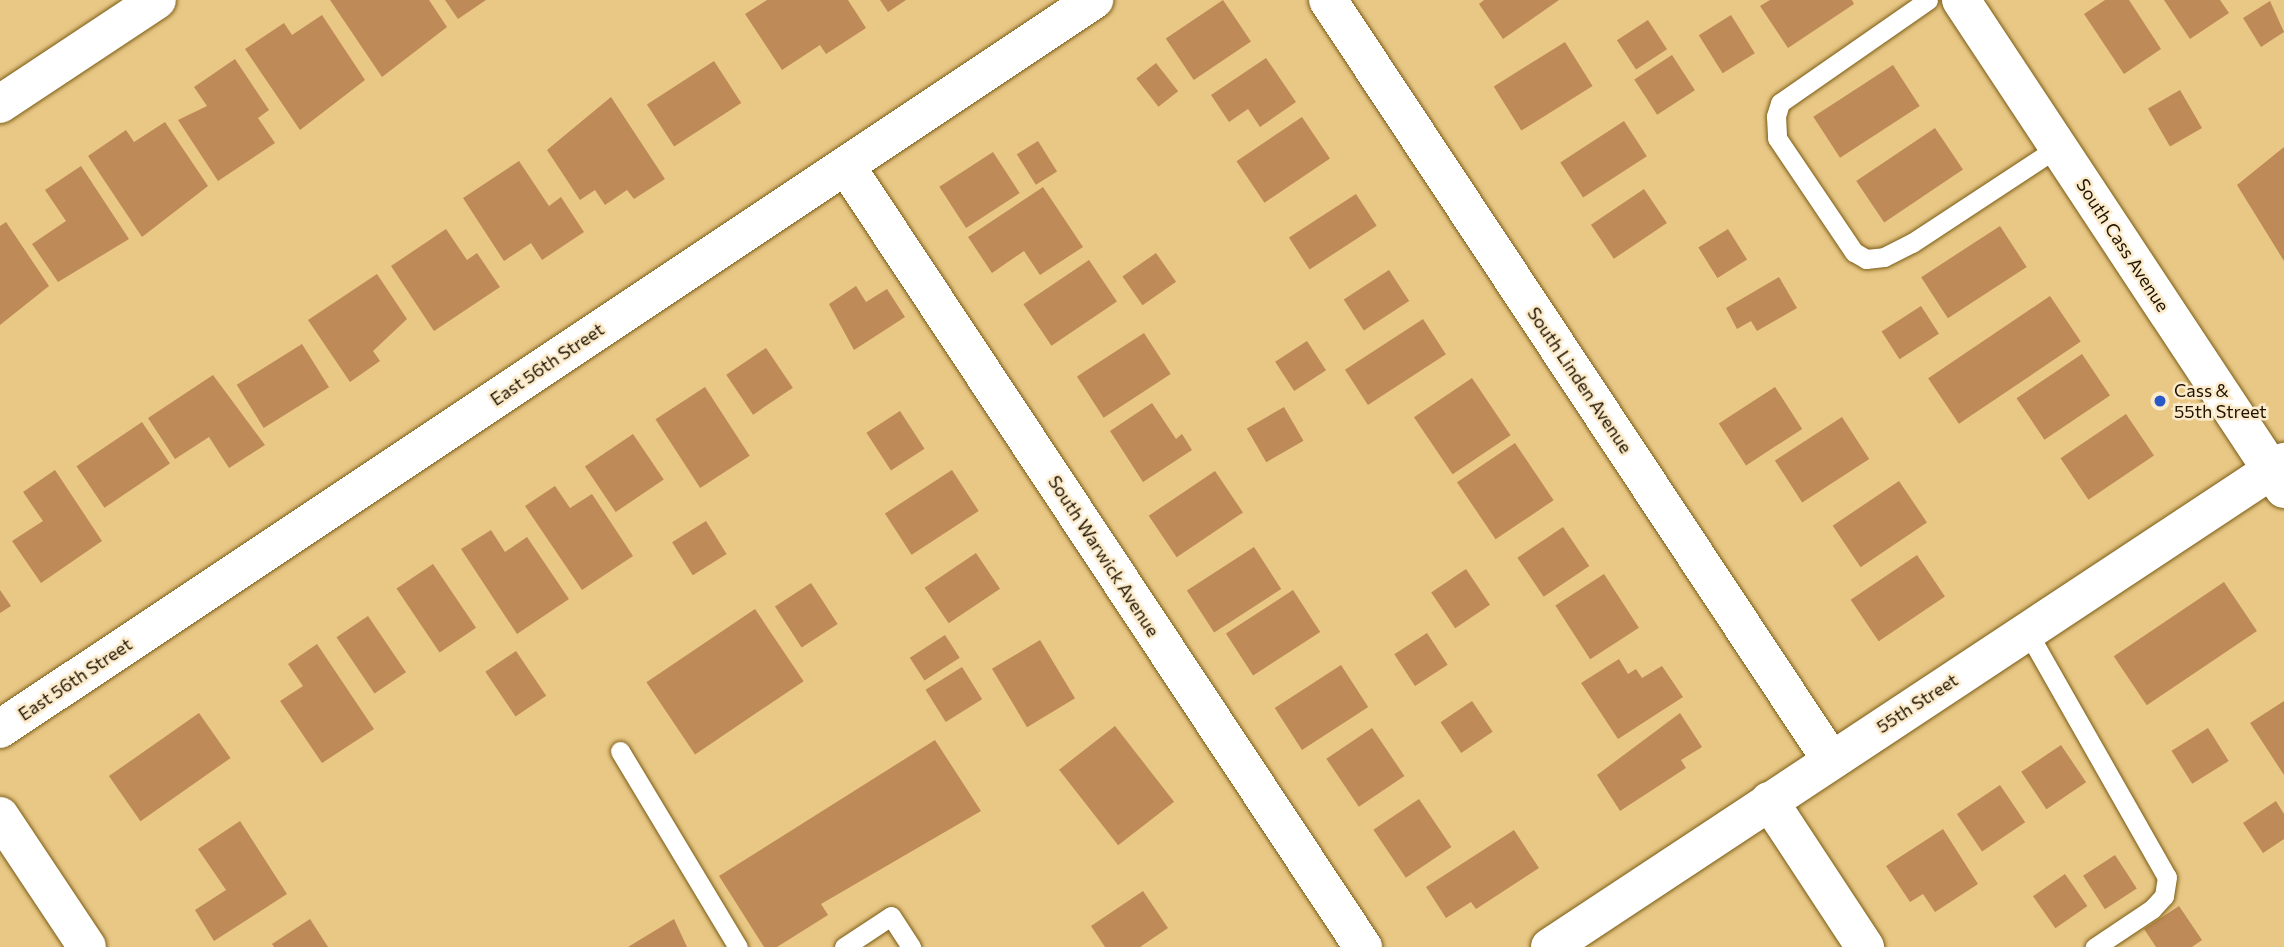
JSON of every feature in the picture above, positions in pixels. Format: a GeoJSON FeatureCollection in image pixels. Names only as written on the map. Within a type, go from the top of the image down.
{"type":"FeatureCollection","features":[{"type":"Feature","properties":{"kind":"street"},"geometry":{"type":"LineString","coordinates":[[0,104],[157,0]]}},
{"type":"Feature","properties":{"kind":"street","name":"East 56th Street"},"geometry":{"type":"LineString","coordinates":[[0,729],[1094,0]]}},
{"type":"Feature","properties":{"kind":"street","name":"South Linden Avenue"},"geometry":{"type":"LineString","coordinates":[[1328,0],[1831,760]]}},
{"type":"Feature","properties":{"kind":"street","name":"South Cass Avenue"},"geometry":{"type":"LineString","coordinates":[[1961,0],[2280,474]]}},
{"type":"Feature","properties":{"kind":"street","name":"South Warwick Avenue"},"geometry":{"type":"LineString","coordinates":[[846,166],[1363,947]]}},
{"type":"Feature","properties":{"kind":"street","name":"55th Street"},"geometry":{"type":"LineString","coordinates":[[1550,947],[2027,631],[2280,474]]}},
{"type":"Feature","properties":{"kind":"street"},"geometry":{"type":"LineString","coordinates":[[1769,801],[1865,947]]}},
{"type":"Feature","properties":{"kind":"street"},"geometry":{"type":"LineString","coordinates":[[0,816],[87,947]]}},
{"type":"Feature","properties":{"kind":"lane"},"geometry":{"type":"LineString","coordinates":[[1928,0],[1780,103],[1776,116],[1777,138],[1854,252],[1867,259],[1884,257],[1912,243],[2058,146]]}},
{"type":"Feature","properties":{"kind":"lane"},"geometry":{"type":"LineString","coordinates":[[2027,631],[2167,877],[2164,896],[2152,909],[2095,947]]}},
{"type":"Feature","properties":{"kind":"lane"},"geometry":{"type":"LineString","coordinates":[[620,751],[738,947]]}},
{"type":"Feature","properties":{"kind":"lane"},"geometry":{"type":"LineString","coordinates":[[844,947],[891,916],[911,947]]}},
{"type":"Feature","properties":{"kind":"building"},"geometry":{"type":"Polygon","coordinates":[[[330,0],[429,0],[447,27],[382,77],[330,0]]]}},
{"type":"Feature","properties":{"kind":"building"},"geometry":{"type":"Polygon","coordinates":[[[445,0],[486,0],[458,19],[445,0]]]}},
{"type":"Feature","properties":{"kind":"building"},"geometry":{"type":"Polygon","coordinates":[[[767,0],[848,0],[866,28],[826,54],[820,45],[782,70],[745,14],[767,0]]]}},
{"type":"Feature","properties":{"kind":"building"},"geometry":{"type":"Polygon","coordinates":[[[880,0],[906,0],[888,12],[880,0]]]}},
{"type":"Feature","properties":{"kind":"building"},"geometry":{"type":"Polygon","coordinates":[[[1223,0],[1251,41],[1194,80],[1166,39],[1223,0]]]}},
{"type":"Feature","properties":{"kind":"building"},"geometry":{"type":"Polygon","coordinates":[[[1484,0],[1559,0],[1503,39],[1479,4],[1484,0]]]}},
{"type":"Feature","properties":{"kind":"building"},"geometry":{"type":"Polygon","coordinates":[[[1770,0],[1852,0],[1854,4],[1788,48],[1760,6],[1770,0]]]}},
{"type":"Feature","properties":{"kind":"building"},"geometry":{"type":"Polygon","coordinates":[[[2105,0],[2129,0],[2161,49],[2124,74],[2084,14],[2105,0]]]}},
{"type":"Feature","properties":{"kind":"building"},"geometry":{"type":"Polygon","coordinates":[[[2164,0],[2220,0],[2229,13],[2190,39],[2164,0]]]}},
{"type":"Feature","properties":{"kind":"building"},"geometry":{"type":"Polygon","coordinates":[[[2270,1],[2284,32],[2261,47],[2243,18],[2270,1]]]}},
{"type":"Feature","properties":{"kind":"building"},"geometry":{"type":"Polygon","coordinates":[[[322,15],[365,80],[300,130],[245,49],[284,23],[292,35],[322,15]]]}},
{"type":"Feature","properties":{"kind":"building"},"geometry":{"type":"Polygon","coordinates":[[[1731,15],[1755,53],[1723,73],[1699,35],[1731,15]]]}},
{"type":"Feature","properties":{"kind":"building"},"geometry":{"type":"Polygon","coordinates":[[[1648,20],[1667,49],[1636,70],[1617,40],[1648,20]]]}},
{"type":"Feature","properties":{"kind":"building"},"geometry":{"type":"Polygon","coordinates":[[[1565,42],[1593,86],[1521,131],[1494,87],[1565,42]]]}},
{"type":"Feature","properties":{"kind":"building"},"geometry":{"type":"Polygon","coordinates":[[[1672,55],[1695,90],[1657,115],[1634,80],[1672,55]]]}},
{"type":"Feature","properties":{"kind":"building"},"geometry":{"type":"Polygon","coordinates":[[[1266,58],[1296,102],[1260,127],[1248,109],[1229,122],[1211,95],[1266,58]]]}},
{"type":"Feature","properties":{"kind":"building"},"geometry":{"type":"Polygon","coordinates":[[[235,59],[269,110],[258,118],[275,143],[218,181],[178,120],[207,106],[194,87],[235,59]]]}},
{"type":"Feature","properties":{"kind":"building"},"geometry":{"type":"Polygon","coordinates":[[[714,61],[741,103],[674,147],[647,105],[714,61]]]}},
{"type":"Feature","properties":{"kind":"building"},"geometry":{"type":"Polygon","coordinates":[[[1156,63],[1178,91],[1158,107],[1136,78],[1156,63]]]}},
{"type":"Feature","properties":{"kind":"building"},"geometry":{"type":"Polygon","coordinates":[[[1893,65],[1920,106],[1840,158],[1813,117],[1893,65]]]}},
{"type":"Feature","properties":{"kind":"building"},"geometry":{"type":"Polygon","coordinates":[[[2180,90],[2202,128],[2170,147],[2148,108],[2180,90]]]}},
{"type":"Feature","properties":{"kind":"building"},"geometry":{"type":"Polygon","coordinates":[[[611,97],[665,179],[634,199],[627,190],[605,205],[595,190],[580,200],[547,150],[611,97]]]}},
{"type":"Feature","properties":{"kind":"building"},"geometry":{"type":"Polygon","coordinates":[[[1302,117],[1330,158],[1264,203],[1237,161],[1302,117]]]}},
{"type":"Feature","properties":{"kind":"building"},"geometry":{"type":"Polygon","coordinates":[[[1624,121],[1647,156],[1583,198],[1560,162],[1624,121]]]}},
{"type":"Feature","properties":{"kind":"building"},"geometry":{"type":"Polygon","coordinates":[[[165,122],[208,186],[142,237],[88,156],[126,130],[134,142],[165,122]]]}},
{"type":"Feature","properties":{"kind":"building"},"geometry":{"type":"Polygon","coordinates":[[[1935,128],[1963,169],[1884,223],[1856,181],[1935,128]]]}},
{"type":"Feature","properties":{"kind":"building"},"geometry":{"type":"Polygon","coordinates":[[[1038,141],[1057,172],[1036,185],[1017,154],[1038,141]]]}},
{"type":"Feature","properties":{"kind":"building"},"geometry":{"type":"Polygon","coordinates":[[[2284,147],[2284,261],[2237,185],[2284,147]]]}},
{"type":"Feature","properties":{"kind":"building"},"geometry":{"type":"Polygon","coordinates":[[[993,152],[1020,193],[966,228],[939,187],[993,152]]]}},
{"type":"Feature","properties":{"kind":"building"},"geometry":{"type":"Polygon","coordinates":[[[519,161],[549,206],[561,197],[584,232],[542,260],[531,243],[504,261],[463,198],[519,161]]]}},
{"type":"Feature","properties":{"kind":"building"},"geometry":{"type":"Polygon","coordinates":[[[81,166],[129,239],[58,282],[32,244],[66,221],[45,190],[81,166]]]}},
{"type":"Feature","properties":{"kind":"building"},"geometry":{"type":"Polygon","coordinates":[[[1043,187],[1083,247],[1040,275],[1024,251],[992,273],[968,237],[1043,187]]]}},
{"type":"Feature","properties":{"kind":"building"},"geometry":{"type":"Polygon","coordinates":[[[1644,189],[1667,223],[1614,259],[1591,225],[1644,189]]]}},
{"type":"Feature","properties":{"kind":"building"},"geometry":{"type":"Polygon","coordinates":[[[1356,194],[1377,226],[1310,269],[1289,238],[1356,194]]]}},
{"type":"Feature","properties":{"kind":"building"},"geometry":{"type":"Polygon","coordinates":[[[6,222],[49,286],[0,325],[0,226],[6,222]]]}},
{"type":"Feature","properties":{"kind":"building"},"geometry":{"type":"Polygon","coordinates":[[[2000,226],[2027,267],[1948,318],[1921,277],[2000,226]]]}},
{"type":"Feature","properties":{"kind":"building"},"geometry":{"type":"Polygon","coordinates":[[[446,229],[467,260],[477,253],[500,287],[434,331],[391,266],[446,229]]]}},
{"type":"Feature","properties":{"kind":"building"},"geometry":{"type":"Polygon","coordinates":[[[1728,229],[1747,260],[1717,278],[1698,248],[1728,229]]]}},
{"type":"Feature","properties":{"kind":"building"},"geometry":{"type":"Polygon","coordinates":[[[1156,253],[1176,282],[1142,305],[1122,277],[1156,253]]]}},
{"type":"Feature","properties":{"kind":"building"},"geometry":{"type":"Polygon","coordinates":[[[1089,260],[1117,301],[1051,346],[1024,304],[1089,260]]]}},
{"type":"Feature","properties":{"kind":"building"},"geometry":{"type":"Polygon","coordinates":[[[1389,270],[1409,301],[1364,330],[1344,299],[1389,270]]]}},
{"type":"Feature","properties":{"kind":"building"},"geometry":{"type":"Polygon","coordinates":[[[377,274],[407,319],[373,351],[380,361],[350,382],[308,320],[377,274]]]}},
{"type":"Feature","properties":{"kind":"building"},"geometry":{"type":"Polygon","coordinates":[[[1779,277],[1797,308],[1757,331],[1751,321],[1737,329],[1726,308],[1779,277]]]}},
{"type":"Feature","properties":{"kind":"building"},"geometry":{"type":"Polygon","coordinates":[[[856,286],[866,302],[887,289],[905,317],[854,350],[829,304],[856,286]]]}},
{"type":"Feature","properties":{"kind":"building"},"geometry":{"type":"Polygon","coordinates":[[[2050,296],[2081,342],[1959,424],[1928,378],[2050,296]]]}},
{"type":"Feature","properties":{"kind":"building"},"geometry":{"type":"Polygon","coordinates":[[[1921,306],[1939,334],[1900,359],[1882,332],[1921,306]]]}},
{"type":"Feature","properties":{"kind":"building"},"geometry":{"type":"Polygon","coordinates":[[[1423,319],[1446,354],[1368,405],[1345,370],[1423,319]]]}},
{"type":"Feature","properties":{"kind":"building"},"geometry":{"type":"Polygon","coordinates":[[[1144,333],[1171,374],[1104,418],[1077,377],[1144,333]]]}},
{"type":"Feature","properties":{"kind":"building"},"geometry":{"type":"Polygon","coordinates":[[[1307,341],[1326,370],[1294,391],[1275,362],[1307,341]]]}},
{"type":"Feature","properties":{"kind":"building"},"geometry":{"type":"Polygon","coordinates":[[[302,344],[329,387],[264,428],[237,385],[302,344]]]}},
{"type":"Feature","properties":{"kind":"building"},"geometry":{"type":"Polygon","coordinates":[[[766,348],[793,388],[753,415],[726,375],[766,348]]]}},
{"type":"Feature","properties":{"kind":"building"},"geometry":{"type":"Polygon","coordinates":[[[2082,354],[2110,395],[2044,440],[2017,398],[2082,354]]]}},
{"type":"Feature","properties":{"kind":"building"},"geometry":{"type":"Polygon","coordinates":[[[213,375],[265,445],[229,468],[209,437],[175,459],[148,418],[213,375]]]}},
{"type":"Feature","properties":{"kind":"building"},"geometry":{"type":"Polygon","coordinates":[[[1472,378],[1511,435],[1453,474],[1414,417],[1472,378]]]}},
{"type":"Feature","properties":{"kind":"building"},"geometry":{"type":"Polygon","coordinates":[[[705,387],[750,456],[700,488],[656,419],[705,387]]]}},
{"type":"Feature","properties":{"kind":"building"},"geometry":{"type":"Polygon","coordinates":[[[1775,387],[1802,429],[1746,465],[1719,423],[1775,387]]]}},
{"type":"Feature","properties":{"kind":"building"},"geometry":{"type":"Polygon","coordinates":[[[1152,403],[1176,439],[1182,434],[1192,450],[1143,482],[1110,431],[1152,403]]]}},
{"type":"Feature","properties":{"kind":"building"},"geometry":{"type":"Polygon","coordinates":[[[1284,407],[1304,441],[1266,462],[1247,428],[1284,407]]]}},
{"type":"Feature","properties":{"kind":"building"},"geometry":{"type":"Polygon","coordinates":[[[900,411],[925,449],[891,471],[866,433],[900,411]]]}},
{"type":"Feature","properties":{"kind":"building"},"geometry":{"type":"Polygon","coordinates":[[[2126,414],[2154,455],[2088,500],[2061,458],[2126,414]]]}},
{"type":"Feature","properties":{"kind":"building"},"geometry":{"type":"Polygon","coordinates":[[[1842,417],[1869,459],[1802,503],[1775,461],[1842,417]]]}},
{"type":"Feature","properties":{"kind":"building"},"geometry":{"type":"Polygon","coordinates":[[[142,422],[170,463],[104,508],[77,466],[142,422]]]}},
{"type":"Feature","properties":{"kind":"building"},"geometry":{"type":"Polygon","coordinates":[[[633,434],[664,480],[616,512],[585,466],[633,434]]]}},
{"type":"Feature","properties":{"kind":"building"},"geometry":{"type":"Polygon","coordinates":[[[1515,443],[1554,500],[1496,539],[1457,482],[1515,443]]]}},
{"type":"Feature","properties":{"kind":"building"},"geometry":{"type":"Polygon","coordinates":[[[55,470],[102,541],[41,583],[12,541],[43,521],[23,492],[55,470]]]}},
{"type":"Feature","properties":{"kind":"building"},"geometry":{"type":"Polygon","coordinates":[[[952,470],[979,511],[912,555],[885,514],[952,470]]]}},
{"type":"Feature","properties":{"kind":"building"},"geometry":{"type":"Polygon","coordinates":[[[1215,471],[1243,512],[1177,557],[1149,516],[1215,471]]]}},
{"type":"Feature","properties":{"kind":"building"},"geometry":{"type":"Polygon","coordinates":[[[1899,481],[1927,522],[1861,567],[1833,526],[1899,481]]]}},
{"type":"Feature","properties":{"kind":"building"},"geometry":{"type":"Polygon","coordinates":[[[555,486],[570,508],[592,494],[633,556],[582,590],[525,506],[555,486]]]}},
{"type":"Feature","properties":{"kind":"building"},"geometry":{"type":"Polygon","coordinates":[[[706,521],[727,554],[693,575],[672,542],[706,521]]]}},
{"type":"Feature","properties":{"kind":"building"},"geometry":{"type":"Polygon","coordinates":[[[1563,527],[1589,566],[1544,597],[1517,558],[1563,527]]]}},
{"type":"Feature","properties":{"kind":"building"},"geometry":{"type":"Polygon","coordinates":[[[491,530],[505,552],[527,537],[569,599],[517,634],[461,549],[491,530]]]}},
{"type":"Feature","properties":{"kind":"building"},"geometry":{"type":"Polygon","coordinates":[[[1254,547],[1281,589],[1214,633],[1187,591],[1254,547]]]}},
{"type":"Feature","properties":{"kind":"building"},"geometry":{"type":"Polygon","coordinates":[[[976,553],[1000,589],[949,623],[925,588],[976,553]]]}},
{"type":"Feature","properties":{"kind":"building"},"geometry":{"type":"Polygon","coordinates":[[[1917,555],[1945,596],[1879,641],[1851,600],[1917,555]]]}},
{"type":"Feature","properties":{"kind":"building"},"geometry":{"type":"Polygon","coordinates":[[[433,564],[476,628],[440,652],[397,589],[433,564]]]}},
{"type":"Feature","properties":{"kind":"building"},"geometry":{"type":"Polygon","coordinates":[[[1466,569],[1490,605],[1455,628],[1431,592],[1466,569]]]}},
{"type":"Feature","properties":{"kind":"building"},"geometry":{"type":"Polygon","coordinates":[[[1604,574],[1639,628],[1590,659],[1555,606],[1604,574]]]}},
{"type":"Feature","properties":{"kind":"building"},"geometry":{"type":"Polygon","coordinates":[[[2224,582],[2257,631],[2147,705],[2114,656],[2224,582]]]}},
{"type":"Feature","properties":{"kind":"building"},"geometry":{"type":"Polygon","coordinates":[[[811,583],[838,624],[802,648],[775,606],[811,583]]]}},
{"type":"Feature","properties":{"kind":"building"},"geometry":{"type":"Polygon","coordinates":[[[0,590],[11,606],[0,613],[0,590]]]}},
{"type":"Feature","properties":{"kind":"building"},"geometry":{"type":"Polygon","coordinates":[[[1293,590],[1320,632],[1253,676],[1226,634],[1293,590]]]}},
{"type":"Feature","properties":{"kind":"building"},"geometry":{"type":"Polygon","coordinates":[[[755,609],[804,681],[695,754],[646,682],[755,609]]]}},
{"type":"Feature","properties":{"kind":"building"},"geometry":{"type":"Polygon","coordinates":[[[368,616],[406,672],[375,694],[336,637],[368,616]]]}},
{"type":"Feature","properties":{"kind":"building"},"geometry":{"type":"Polygon","coordinates":[[[1427,633],[1448,665],[1415,686],[1394,654],[1427,633]]]}},
{"type":"Feature","properties":{"kind":"building"},"geometry":{"type":"Polygon","coordinates":[[[945,635],[960,658],[924,681],[910,658],[945,635]]]}},
{"type":"Feature","properties":{"kind":"building"},"geometry":{"type":"Polygon","coordinates":[[[1040,640],[1075,698],[1027,727],[992,669],[1040,640]]]}},
{"type":"Feature","properties":{"kind":"building"},"geometry":{"type":"Polygon","coordinates":[[[317,644],[374,729],[322,763],[280,701],[303,686],[288,664],[317,644]]]}},
{"type":"Feature","properties":{"kind":"building"},"geometry":{"type":"Polygon","coordinates":[[[516,651],[546,696],[516,716],[485,672],[516,651]]]}},
{"type":"Feature","properties":{"kind":"building"},"geometry":{"type":"Polygon","coordinates":[[[1619,659],[1628,674],[1636,669],[1642,678],[1662,666],[1683,697],[1618,739],[1581,683],[1619,659]]]}},
{"type":"Feature","properties":{"kind":"building"},"geometry":{"type":"Polygon","coordinates":[[[1341,665],[1368,707],[1302,750],[1275,708],[1341,665]]]}},
{"type":"Feature","properties":{"kind":"building"},"geometry":{"type":"Polygon","coordinates":[[[962,667],[982,699],[946,722],[926,690],[962,667]]]}},
{"type":"Feature","properties":{"kind":"building"},"geometry":{"type":"Polygon","coordinates":[[[1472,701],[1493,732],[1461,753],[1440,722],[1472,701]]]}},
{"type":"Feature","properties":{"kind":"building"},"geometry":{"type":"Polygon","coordinates":[[[2284,701],[2284,775],[2250,723],[2284,701]]]}},
{"type":"Feature","properties":{"kind":"building"},"geometry":{"type":"Polygon","coordinates":[[[199,713],[231,758],[140,821],[109,776],[199,713]]]}},
{"type":"Feature","properties":{"kind":"building"},"geometry":{"type":"Polygon","coordinates":[[[1680,713],[1702,747],[1681,760],[1686,768],[1620,811],[1597,775],[1680,713]]]}},
{"type":"Feature","properties":{"kind":"building"},"geometry":{"type":"Polygon","coordinates":[[[1115,726],[1174,802],[1118,845],[1059,770],[1115,726]]]}},
{"type":"Feature","properties":{"kind":"building"},"geometry":{"type":"Polygon","coordinates":[[[1372,728],[1404,776],[1359,807],[1326,759],[1372,728]]]}},
{"type":"Feature","properties":{"kind":"building"},"geometry":{"type":"Polygon","coordinates":[[[2208,728],[2229,761],[2192,784],[2172,751],[2208,728]]]}},
{"type":"Feature","properties":{"kind":"building"},"geometry":{"type":"Polygon","coordinates":[[[935,740],[981,811],[821,904],[828,915],[777,947],[764,947],[719,876],[935,740]]]}},
{"type":"Feature","properties":{"kind":"building"},"geometry":{"type":"Polygon","coordinates":[[[2061,745],[2086,782],[2046,809],[2021,772],[2061,745]]]}},
{"type":"Feature","properties":{"kind":"building"},"geometry":{"type":"Polygon","coordinates":[[[2000,785],[2025,822],[1982,851],[1957,814],[2000,785]]]}},
{"type":"Feature","properties":{"kind":"building"},"geometry":{"type":"Polygon","coordinates":[[[1419,799],[1451,847],[1406,878],[1373,830],[1419,799]]]}},
{"type":"Feature","properties":{"kind":"building"},"geometry":{"type":"Polygon","coordinates":[[[2276,801],[2284,814],[2284,839],[2263,853],[2243,823],[2276,801]]]}},
{"type":"Feature","properties":{"kind":"building"},"geometry":{"type":"Polygon","coordinates":[[[240,821],[287,894],[214,941],[195,910],[226,890],[198,849],[240,821]]]}},
{"type":"Feature","properties":{"kind":"building"},"geometry":{"type":"Polygon","coordinates":[[[1943,829],[1978,884],[1935,912],[1923,894],[1910,902],[1886,866],[1943,829]]]}},
{"type":"Feature","properties":{"kind":"building"},"geometry":{"type":"Polygon","coordinates":[[[1514,830],[1539,868],[1476,909],[1471,902],[1446,918],[1426,887],[1514,830]]]}},
{"type":"Feature","properties":{"kind":"building"},"geometry":{"type":"Polygon","coordinates":[[[2115,855],[2137,889],[2105,909],[2083,876],[2115,855]]]}},
{"type":"Feature","properties":{"kind":"building"},"geometry":{"type":"Polygon","coordinates":[[[2065,874],[2087,906],[2055,928],[2033,896],[2065,874]]]}},
{"type":"Feature","properties":{"kind":"building"},"geometry":{"type":"Polygon","coordinates":[[[1143,891],[1168,928],[1140,947],[1105,947],[1091,926],[1143,891]]]}},
{"type":"Feature","properties":{"kind":"building"},"geometry":{"type":"Polygon","coordinates":[[[2179,906],[2202,940],[2192,947],[2156,947],[2144,929],[2179,906]]]}},
{"type":"Feature","properties":{"kind":"building"},"geometry":{"type":"Polygon","coordinates":[[[310,919],[328,947],[274,947],[272,944],[310,919]]]}},
{"type":"Feature","properties":{"kind":"building"},"geometry":{"type":"Polygon","coordinates":[[[674,919],[687,947],[628,947],[674,919]]]}},
{"type":"Feature","properties":{"kind":"place","name":"Cass & 55th Street"},"geometry":{"type":"Point","coordinates":[2160,401]}}]}
